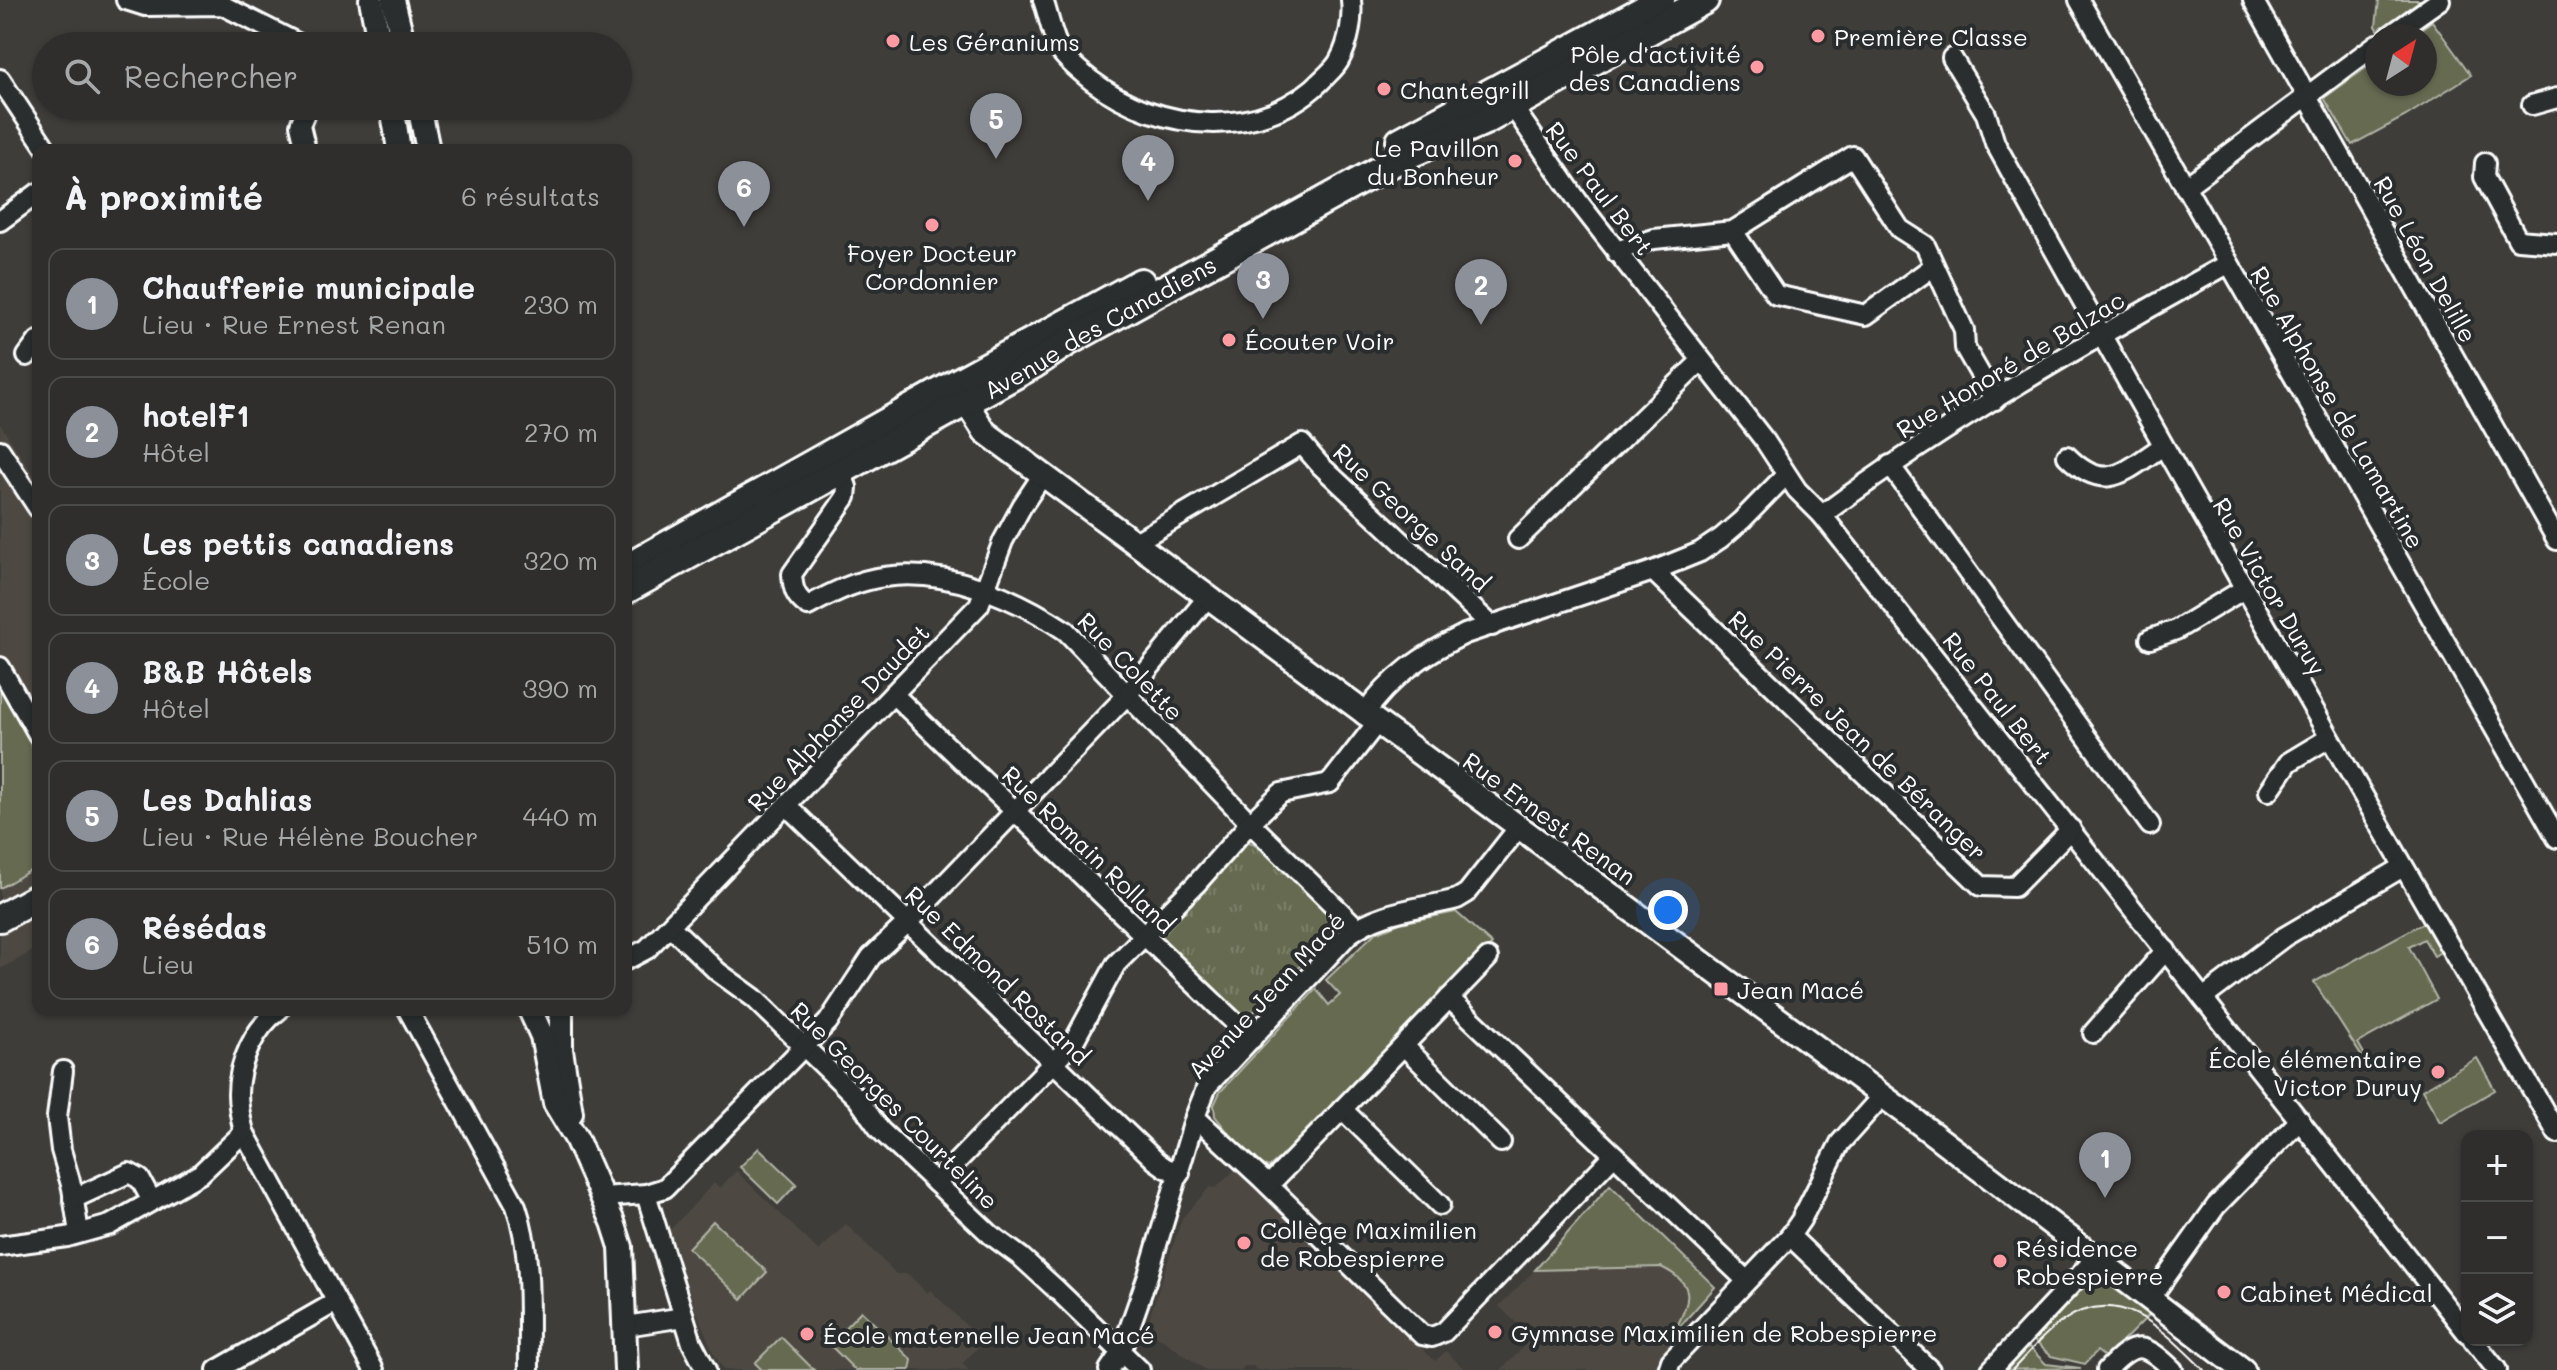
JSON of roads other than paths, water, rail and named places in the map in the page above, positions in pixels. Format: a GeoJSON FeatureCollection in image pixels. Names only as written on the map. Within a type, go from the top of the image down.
{"type":"FeatureCollection","features":[{"type":"Feature","properties":{"kind":"main road","name":"Avenue des Canadiens"},"geometry":{"type":"LineString","coordinates":[[632,565],[960,393],[1068,342],[1388,165],[1487,120],[1506,97],[1661,0]]}},
{"type":"Feature","properties":{"kind":"main road","name":"Avenue des Canadiens"},"geometry":{"type":"LineString","coordinates":[[1506,97],[1705,0]]}},
{"type":"Feature","properties":{"kind":"main road","name":"Avenue des Canadiens"},"geometry":{"type":"LineString","coordinates":[[632,587],[841,472],[960,393]]}},
{"type":"Feature","properties":{"kind":"main road"},"geometry":{"type":"LineString","coordinates":[[0,918],[32,900]]}},
{"type":"Feature","properties":{"kind":"main road"},"geometry":{"type":"LineString","coordinates":[[0,937],[32,919]]}},
{"type":"Feature","properties":{"kind":"street"},"geometry":{"type":"LineString","coordinates":[[126,0],[145,6],[222,5],[275,32]]}},
{"type":"Feature","properties":{"kind":"street"},"geometry":{"type":"LineString","coordinates":[[371,0],[377,32]]}},
{"type":"Feature","properties":{"kind":"street"},"geometry":{"type":"LineString","coordinates":[[393,0],[401,32]]}},
{"type":"Feature","properties":{"kind":"street"},"geometry":{"type":"LineString","coordinates":[[1047,1],[1060,51],[1077,69],[1113,96],[1160,116],[1199,123],[1243,123],[1285,109],[1313,90],[1340,61],[1353,16],[1351,0]]}},
{"type":"Feature","properties":{"kind":"street","name":"Rue Alphonse de Lamartine"},"geometry":{"type":"LineString","coordinates":[[2079,0],[2557,838]]}},
{"type":"Feature","properties":{"kind":"street","name":"Rue Léon Delille"},"geometry":{"type":"LineString","coordinates":[[2253,0],[2557,540]]}},
{"type":"Feature","properties":{"kind":"street"},"geometry":{"type":"LineString","coordinates":[[2406,24],[2440,0]]}},
{"type":"Feature","properties":{"kind":"street"},"geometry":{"type":"LineString","coordinates":[[2185,187],[2365,53]]}},
{"type":"Feature","properties":{"kind":"street","name":"Rue Victor Duruy"},"geometry":{"type":"LineString","coordinates":[[1952,58],[1986,114],[1995,143],[2101,336],[2557,1133]]}},
{"type":"Feature","properties":{"kind":"street"},"geometry":{"type":"LineString","coordinates":[[0,79],[43,144]]}},
{"type":"Feature","properties":{"kind":"street","name":"Rue Paul Bert"},"geometry":{"type":"LineString","coordinates":[[1506,97],[1617,253],[1765,441],[1797,490],[1822,515],[2461,1325]]}},
{"type":"Feature","properties":{"kind":"street"},"geometry":{"type":"LineString","coordinates":[[2532,105],[2557,98]]}},
{"type":"Feature","properties":{"kind":"street"},"geometry":{"type":"LineString","coordinates":[[302,120],[300,125],[305,144]]}},
{"type":"Feature","properties":{"kind":"street"},"geometry":{"type":"LineString","coordinates":[[394,120],[398,144]]}},
{"type":"Feature","properties":{"kind":"street"},"geometry":{"type":"LineString","coordinates":[[422,120],[427,144]]}},
{"type":"Feature","properties":{"kind":"street"},"geometry":{"type":"LineString","coordinates":[[1617,253],[1654,239],[1733,231],[1853,156],[1900,229],[1925,245],[1964,330],[1965,348],[1995,400]]}},
{"type":"Feature","properties":{"kind":"street"},"geometry":{"type":"LineString","coordinates":[[2485,163],[2484,177],[2518,240],[2557,243]]}},
{"type":"Feature","properties":{"kind":"street"},"geometry":{"type":"LineString","coordinates":[[0,221],[32,197]]}},
{"type":"Feature","properties":{"kind":"street"},"geometry":{"type":"LineString","coordinates":[[1733,231],[1776,295],[1866,315],[1934,266]]}},
{"type":"Feature","properties":{"kind":"street","name":"Rue Honoré de Balzac"},"geometry":{"type":"LineString","coordinates":[[1822,515],[1890,465],[1995,400],[2228,264]]}},
{"type":"Feature","properties":{"kind":"street"},"geometry":{"type":"LineString","coordinates":[[1518,539],[1701,361]]}},
{"type":"Feature","properties":{"kind":"street","name":"Rue Ernest Renan"},"geometry":{"type":"LineString","coordinates":[[960,393],[985,432],[1042,476],[1882,1096],[2243,1370]]}},
{"type":"Feature","properties":{"kind":"street","name":"Rue George Sand"},"geometry":{"type":"LineString","coordinates":[[1134,543],[1302,444],[1320,465],[1492,626]]}},
{"type":"Feature","properties":{"kind":"street"},"geometry":{"type":"LineString","coordinates":[[2067,456],[2083,471],[2097,477],[2107,477],[2118,475],[2163,446]]}},
{"type":"Feature","properties":{"kind":"street"},"geometry":{"type":"LineString","coordinates":[[0,450],[32,499]]}},
{"type":"Feature","properties":{"kind":"street"},"geometry":{"type":"LineString","coordinates":[[1890,465],[2150,825]]}},
{"type":"Feature","properties":{"kind":"street","name":"Rue Colette"},"geometry":{"type":"LineString","coordinates":[[841,472],[847,487],[846,497],[792,574],[798,599],[808,606],[834,592],[882,577],[934,577],[986,591],[1037,612],[1066,631],[1250,823],[1357,928]]}},
{"type":"Feature","properties":{"kind":"street"},"geometry":{"type":"LineString","coordinates":[[936,1183],[1074,1041],[1116,964],[1196,884],[1250,823],[1281,793],[1330,783],[1388,685],[1420,658],[1465,634],[1653,571],[1700,552],[1721,538],[1786,475]]}},
{"type":"Feature","properties":{"kind":"street","name":"Rue Alphonse Daudet"},"geometry":{"type":"LineString","coordinates":[[632,957],[647,949],[670,926],[979,605],[1003,541],[1042,476]]}},
{"type":"Feature","properties":{"kind":"street","name":"Rue Pierre Jean de Béranger"},"geometry":{"type":"LineString","coordinates":[[1653,571],[1981,886],[2014,887],[2071,829]]}},
{"type":"Feature","properties":{"kind":"street"},"geometry":{"type":"LineString","coordinates":[[2150,639],[2176,630],[2244,589]]}},
{"type":"Feature","properties":{"kind":"street"},"geometry":{"type":"LineString","coordinates":[[608,1197],[646,1194],[665,1188],[828,1022],[871,957],[1127,695],[1207,598]]}},
{"type":"Feature","properties":{"kind":"street"},"geometry":{"type":"LineString","coordinates":[[0,667],[32,723]]}},
{"type":"Feature","properties":{"kind":"street","name":"Rue Romain Rolland"},"geometry":{"type":"LineString","coordinates":[[893,694],[1252,1039]]}},
{"type":"Feature","properties":{"kind":"street"},"geometry":{"type":"LineString","coordinates":[[2269,791],[2289,762],[2329,738]]}},
{"type":"Feature","properties":{"kind":"street","name":"Rue Edmond Rostand"},"geometry":{"type":"LineString","coordinates":[[787,806],[1156,1161],[1180,1173]]}},
{"type":"Feature","properties":{"kind":"street","name":"Avenue Jean Macé"},"geometry":{"type":"LineString","coordinates":[[1109,1370],[1121,1352],[1148,1275],[1207,1086],[1357,928],[1377,917],[1457,899],[1467,893],[1519,827]]}},
{"type":"Feature","properties":{"kind":"street"},"geometry":{"type":"LineString","coordinates":[[2203,998],[2284,937],[2403,867]]}},
{"type":"Feature","properties":{"kind":"street","name":"Rue Georges Courteline"},"geometry":{"type":"LineString","coordinates":[[670,926],[718,972],[754,998],[858,1099],[880,1130],[991,1235],[1030,1265],[1140,1370]]}},
{"type":"Feature","properties":{"kind":"street"},"geometry":{"type":"LineString","coordinates":[[2093,1033],[2166,950]]}},
{"type":"Feature","properties":{"kind":"street"},"geometry":{"type":"LineString","coordinates":[[1269,1185],[1488,958]]}},
{"type":"Feature","properties":{"kind":"street"},"geometry":{"type":"LineString","coordinates":[[1449,998],[1746,1280]]}},
{"type":"Feature","properties":{"kind":"street"},"geometry":{"type":"LineString","coordinates":[[272,1016],[264,1023],[245,1056],[238,1092],[244,1132],[374,1370]]}},
{"type":"Feature","properties":{"kind":"street"},"geometry":{"type":"LineString","coordinates":[[411,1016],[516,1206],[521,1221],[526,1258],[529,1370]]}},
{"type":"Feature","properties":{"kind":"street"},"geometry":{"type":"LineString","coordinates":[[536,1016],[555,1103],[608,1197],[621,1247],[626,1370]]}},
{"type":"Feature","properties":{"kind":"street"},"geometry":{"type":"LineString","coordinates":[[561,1016],[561,1050],[576,1138]]}},
{"type":"Feature","properties":{"kind":"street"},"geometry":{"type":"LineString","coordinates":[[1404,1046],[1501,1142]]}},
{"type":"Feature","properties":{"kind":"street"},"geometry":{"type":"LineString","coordinates":[[63,1071],[57,1117],[79,1233]]}},
{"type":"Feature","properties":{"kind":"street"},"geometry":{"type":"LineString","coordinates":[[1668,1370],[1671,1361],[1790,1236],[1840,1143],[1882,1096]]}},
{"type":"Feature","properties":{"kind":"street"},"geometry":{"type":"LineString","coordinates":[[1342,1109],[1440,1205]]}},
{"type":"Feature","properties":{"kind":"street"},"geometry":{"type":"LineString","coordinates":[[1195,1117],[1422,1335],[1432,1337],[1444,1332],[1614,1155]]}},
{"type":"Feature","properties":{"kind":"street"},"geometry":{"type":"LineString","coordinates":[[2150,1299],[2216,1206],[2300,1120]]}},
{"type":"Feature","properties":{"kind":"street"},"geometry":{"type":"LineString","coordinates":[[0,1246],[110,1225],[200,1174],[244,1132]]}},
{"type":"Feature","properties":{"kind":"street"},"geometry":{"type":"LineString","coordinates":[[73,1199],[129,1173],[140,1179],[152,1201]]}},
{"type":"Feature","properties":{"kind":"street"},"geometry":{"type":"LineString","coordinates":[[646,1194],[692,1343],[706,1370]]}},
{"type":"Feature","properties":{"kind":"street"},"geometry":{"type":"LineString","coordinates":[[1790,1236],[1930,1370]]}},
{"type":"Feature","properties":{"kind":"street"},"geometry":{"type":"LineString","coordinates":[[1991,1370],[2096,1258]]}},
{"type":"Feature","properties":{"kind":"street"},"geometry":{"type":"LineString","coordinates":[[217,1370],[336,1302]]}},
{"type":"Feature","properties":{"kind":"street"},"geometry":{"type":"LineString","coordinates":[[626,1326],[684,1317]]}},
{"type":"Feature","properties":{"kind":"street"},"geometry":{"type":"LineString","coordinates":[[2478,1346],[2497,1370]]}},
{"type":"Feature","properties":{"kind":"street"},"geometry":{"type":"LineString","coordinates":[[2107,1370],[2124,1352],[2138,1348],[2154,1353],[2173,1370]]}},
{"type":"Feature","properties":{"kind":"tram line"},"geometry":{"type":"LineString","coordinates":[[2012,1370],[2061,1322],[2082,1311],[2103,1307],[2122,1309],[2140,1316],[2173,1340],[2204,1370]]}},
{"type":"Feature","properties":{"kind":"place","name":"Première Classe"},"geometry":{"type":"Point","coordinates":[1818,36]}},
{"type":"Feature","properties":{"kind":"place","name":"Les Géraniums"},"geometry":{"type":"Point","coordinates":[893,41]}},
{"type":"Feature","properties":{"kind":"place","name":"Pôle d'activité des Canadiens"},"geometry":{"type":"Point","coordinates":[1757,67]}},
{"type":"Feature","properties":{"kind":"place","name":"Chantegrill"},"geometry":{"type":"Point","coordinates":[1384,89]}},
{"type":"Feature","properties":{"kind":"place","name":"Les Dahlias"},"geometry":{"type":"Point","coordinates":[996,159]}},
{"type":"Feature","properties":{"kind":"place","name":"Le Pavillon du Bonheur"},"geometry":{"type":"Point","coordinates":[1515,161]}},
{"type":"Feature","properties":{"kind":"place","name":"B&B Hôtels"},"geometry":{"type":"Point","coordinates":[1148,201]}},
{"type":"Feature","properties":{"kind":"place","name":"Foyer Docteur Cordonnier"},"geometry":{"type":"Point","coordinates":[932,225]}},
{"type":"Feature","properties":{"kind":"place","name":"Résédas"},"geometry":{"type":"Point","coordinates":[744,227]}},
{"type":"Feature","properties":{"kind":"place","name":"Les pettis canadiens"},"geometry":{"type":"Point","coordinates":[1263,319]}},
{"type":"Feature","properties":{"kind":"place","name":"hotelF1"},"geometry":{"type":"Point","coordinates":[1481,325]}},
{"type":"Feature","properties":{"kind":"place","name":"Écouter Voir"},"geometry":{"type":"Point","coordinates":[1229,340]}},
{"type":"Feature","properties":{"kind":"place","name":"Jean Macé"},"geometry":{"type":"Point","coordinates":[1721,989]}},
{"type":"Feature","properties":{"kind":"place","name":"École élémentaire Victor Duruy"},"geometry":{"type":"Point","coordinates":[2438,1072]}},
{"type":"Feature","properties":{"kind":"place","name":"Chaufferie municipale"},"geometry":{"type":"Point","coordinates":[2105,1198]}},
{"type":"Feature","properties":{"kind":"place","name":"Collège Maximilien de Robespierre"},"geometry":{"type":"Point","coordinates":[1244,1243]}},
{"type":"Feature","properties":{"kind":"place","name":"Résidence Robespierre"},"geometry":{"type":"Point","coordinates":[2000,1261]}},
{"type":"Feature","properties":{"kind":"place","name":"Cabinet Médical"},"geometry":{"type":"Point","coordinates":[2224,1292]}},
{"type":"Feature","properties":{"kind":"place","name":"Gymnase Maximilien de Robespierre"},"geometry":{"type":"Point","coordinates":[1495,1332]}},
{"type":"Feature","properties":{"kind":"place","name":"École maternelle Jean Macé"},"geometry":{"type":"Point","coordinates":[807,1334]}}]}
